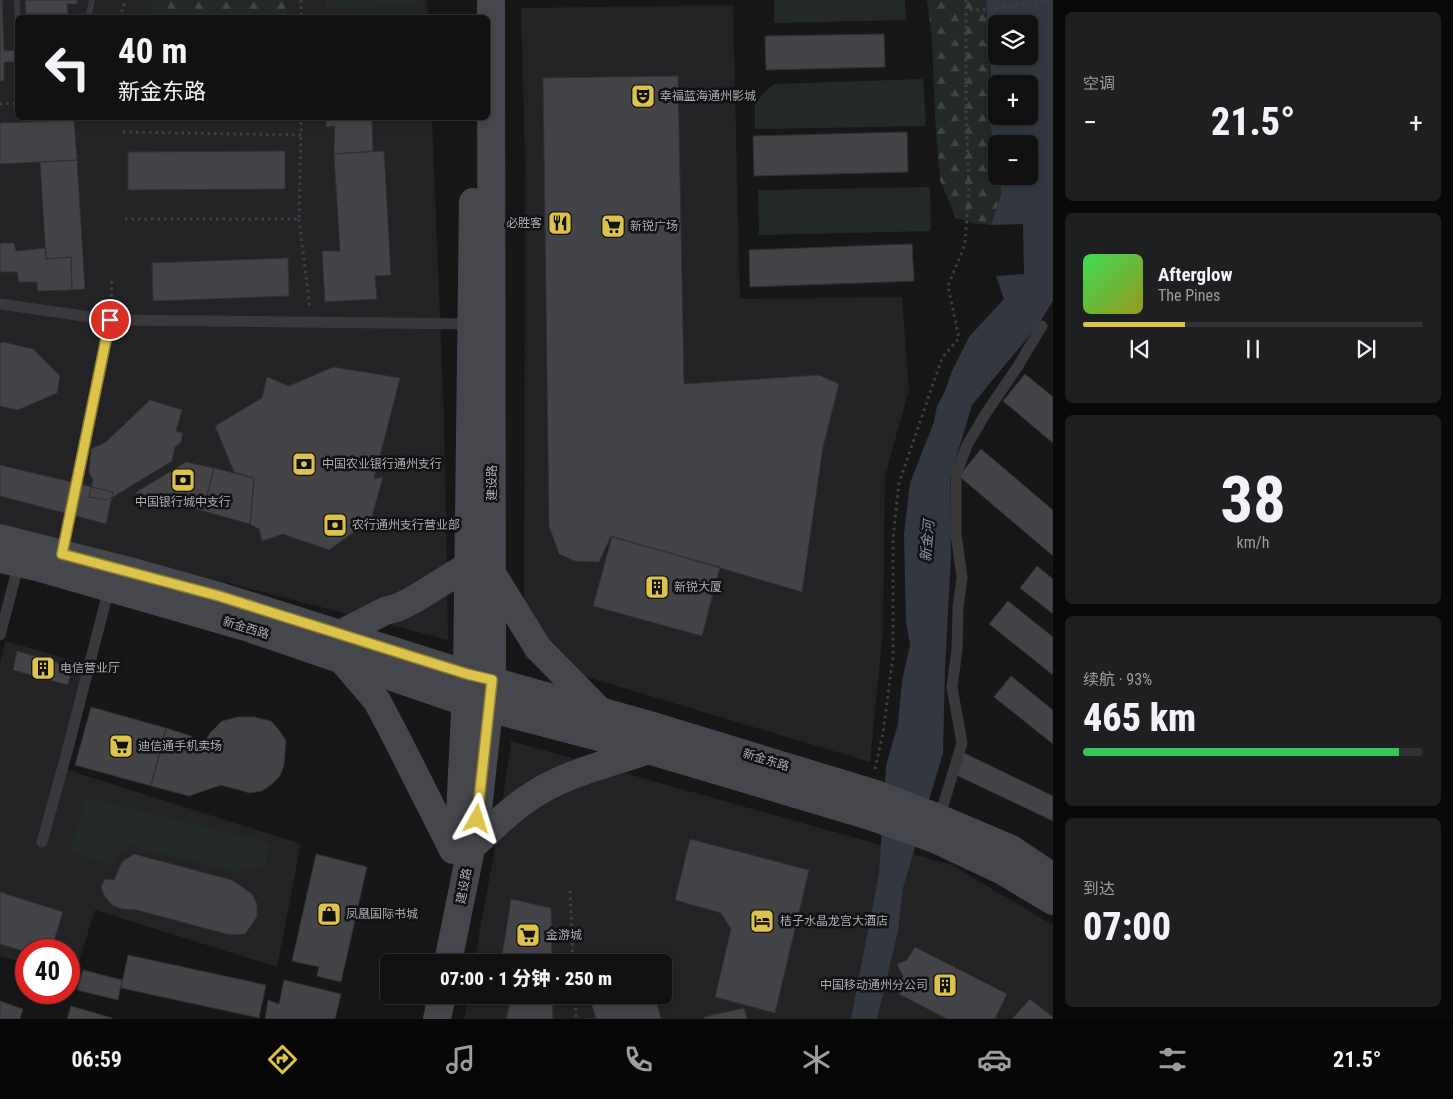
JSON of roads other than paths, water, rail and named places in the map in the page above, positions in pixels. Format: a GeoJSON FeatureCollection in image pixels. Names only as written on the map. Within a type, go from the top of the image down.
{"type":"FeatureCollection","features":[{"type":"Feature","properties":{"kind":"street"},"geometry":{"type":"LineString","coordinates":[[475,0],[476,15]]}},
{"type":"Feature","properties":{"kind":"street","name":"建设路"},"geometry":{"type":"LineString","coordinates":[[490,95],[492,0]]}},
{"type":"Feature","properties":{"kind":"street","name":"建设路"},"geometry":{"type":"LineString","coordinates":[[474,120],[472,324],[480,570]]}},
{"type":"Feature","properties":{"kind":"street","name":"建设路"},"geometry":{"type":"LineString","coordinates":[[449,954],[462,848],[460,813],[477,705],[479,677],[489,120]]}},
{"type":"Feature","properties":{"kind":"street","name":"新金西路"},"geometry":{"type":"LineString","coordinates":[[0,538],[219,596],[477,705]]}},
{"type":"Feature","properties":{"kind":"street","name":"新金西路"},"geometry":{"type":"LineString","coordinates":[[10,561],[246,627],[479,677]]}},
{"type":"Feature","properties":{"kind":"street"},"geometry":{"type":"LineString","coordinates":[[599,710],[538,648],[480,570],[399,607],[385,610],[340,647],[377,701],[462,848],[528,798],[573,774],[619,761],[648,750]]}},
{"type":"Feature","properties":{"kind":"street","name":"新金东路"},"geometry":{"type":"LineString","coordinates":[[479,677],[599,710],[1011,849],[1053,877]]}},
{"type":"Feature","properties":{"kind":"street","name":"新金东路"},"geometry":{"type":"LineString","coordinates":[[477,705],[648,750],[872,801]]}},
{"type":"Feature","properties":{"kind":"street","name":"新金东路"},"geometry":{"type":"LineString","coordinates":[[935,824],[1001,870],[1053,900]]}},
{"type":"Feature","properties":{"kind":"street","name":"建设路"},"geometry":{"type":"LineString","coordinates":[[434,954],[462,848]]}},
{"type":"Feature","properties":{"kind":"street"},"geometry":{"type":"LineString","coordinates":[[421,1019],[424,1004]]}},
{"type":"Feature","properties":{"kind":"street"},"geometry":{"type":"LineString","coordinates":[[437,1019],[440,1004]]}},
{"type":"Feature","properties":{"kind":"lane"},"geometry":{"type":"LineString","coordinates":[[0,304],[110,320],[472,324]]}},
{"type":"Feature","properties":{"kind":"lane"},"geometry":{"type":"LineString","coordinates":[[62,554],[110,320]]}},
{"type":"Feature","properties":{"kind":"lane"},"geometry":{"type":"LineString","coordinates":[[935,824],[962,744],[952,687],[957,650],[958,607],[962,578],[956,534],[956,475],[972,437],[1042,326]]}},
{"type":"Feature","properties":{"kind":"lane"},"geometry":{"type":"LineString","coordinates":[[0,635],[10,561]]}},
{"type":"Feature","properties":{"kind":"lane"},"geometry":{"type":"LineString","coordinates":[[42,842],[109,588]]}},
{"type":"Feature","properties":{"kind":"water","name":"新金河"},"geometry":{"type":"Polygon","coordinates":[[[986,0],[1053,0],[1053,301],[1038,325],[972,405],[950,478],[951,556],[943,753],[903,888],[898,931],[877,1019],[851,1019],[879,873],[886,766],[898,724],[902,681],[910,645],[906,622],[904,534],[910,483],[934,422],[937,406],[969,337],[1004,299],[996,276],[1024,274],[1023,224],[991,225],[1001,194],[1000,185],[1038,185],[1038,135],[992,135],[991,125],[1038,125],[1038,75],[991,75],[990,65],[1038,65],[1038,15],[988,15],[988,31],[986,0]]]}},
{"type":"Feature","properties":{"kind":"waterway"},"geometry":{"type":"LineString","coordinates":[[17,0],[17,15]]}},
{"type":"Feature","properties":{"kind":"waterway"},"geometry":{"type":"LineString","coordinates":[[89,15],[92,0]]}},
{"type":"Feature","properties":{"kind":"place","name":"幸福蓝海通州影城"},"geometry":{"type":"Point","coordinates":[643,96]}},
{"type":"Feature","properties":{"kind":"place","name":"必胜客"},"geometry":{"type":"Point","coordinates":[560,223]}},
{"type":"Feature","properties":{"kind":"place","name":"新锐广场"},"geometry":{"type":"Point","coordinates":[613,226]}},
{"type":"Feature","properties":{"kind":"place","name":"中国农业银行通州支行"},"geometry":{"type":"Point","coordinates":[304,464]}},
{"type":"Feature","properties":{"kind":"place","name":"中国银行城中支行"},"geometry":{"type":"Point","coordinates":[183,480]}},
{"type":"Feature","properties":{"kind":"place","name":"农行通州支行营业部"},"geometry":{"type":"Point","coordinates":[335,525]}},
{"type":"Feature","properties":{"kind":"place","name":"新锐大厦"},"geometry":{"type":"Point","coordinates":[657,587]}},
{"type":"Feature","properties":{"kind":"place","name":"电信营业厅"},"geometry":{"type":"Point","coordinates":[43,668]}},
{"type":"Feature","properties":{"kind":"place","name":"迪信通手机卖场"},"geometry":{"type":"Point","coordinates":[121,746]}},
{"type":"Feature","properties":{"kind":"place","name":"凤凰国际书城"},"geometry":{"type":"Point","coordinates":[329,914]}},
{"type":"Feature","properties":{"kind":"place","name":"桔子水晶龙宫大酒店"},"geometry":{"type":"Point","coordinates":[762,921]}},
{"type":"Feature","properties":{"kind":"place","name":"金游城"},"geometry":{"type":"Point","coordinates":[528,935]}},
{"type":"Feature","properties":{"kind":"place","name":"中国移动通州分公司"},"geometry":{"type":"Point","coordinates":[945,985]}}]}
